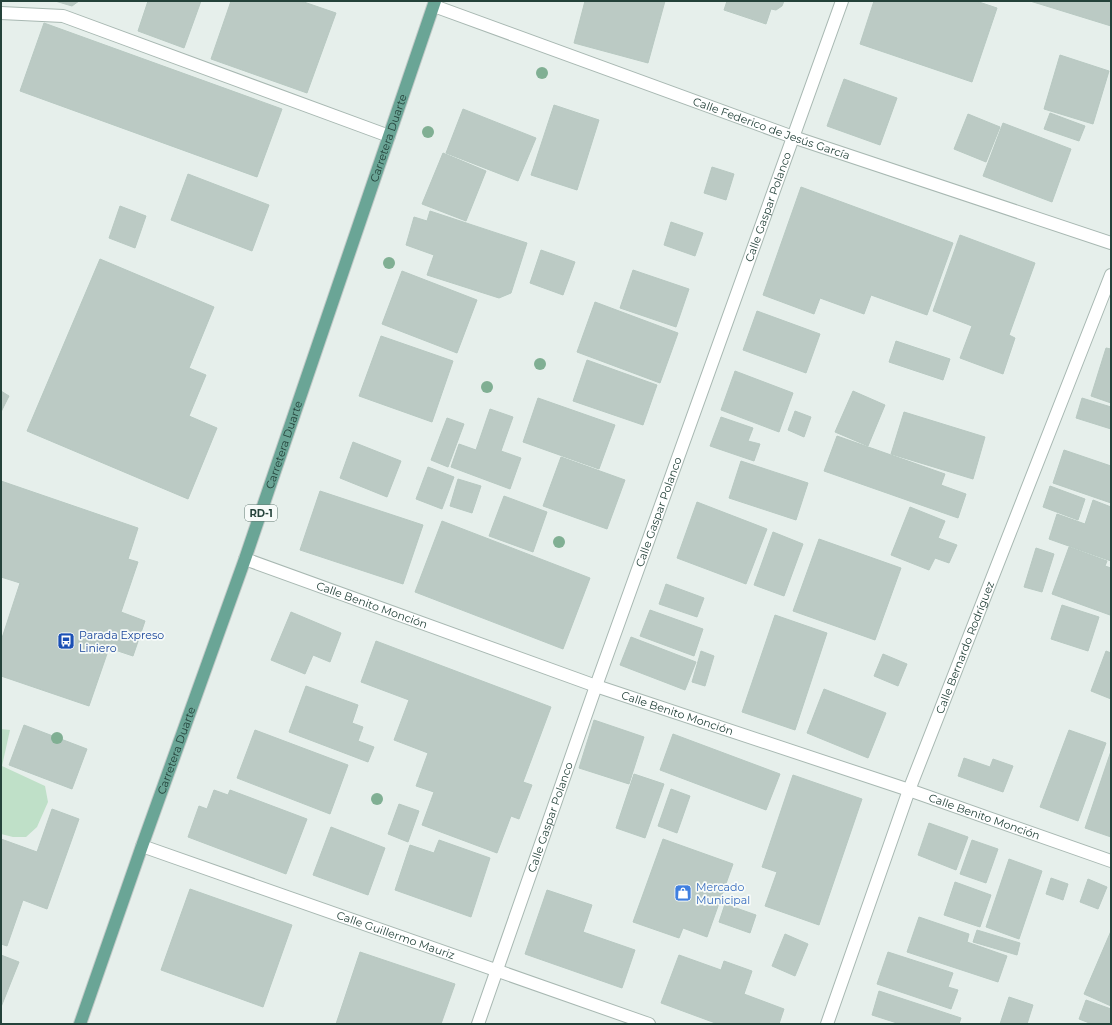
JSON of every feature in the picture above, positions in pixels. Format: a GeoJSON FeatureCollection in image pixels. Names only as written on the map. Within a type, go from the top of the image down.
{"type":"FeatureCollection","features":[{"type":"Feature","properties":{"kind":"main road","name":"Carretera Duarte"},"geometry":{"type":"LineString","coordinates":[[80,1024],[245,559],[435,3]]}},
{"type":"Feature","properties":{"kind":"street","name":"Calle Gaspar Polanco"},"geometry":{"type":"LineString","coordinates":[[478,1024],[596,686],[842,1]]}},
{"type":"Feature","properties":{"kind":"street","name":"Calle Federico de Jesús García"},"geometry":{"type":"LineString","coordinates":[[435,3],[793,137],[1111,243]]}},
{"type":"Feature","properties":{"kind":"street"},"geometry":{"type":"LineString","coordinates":[[1,13],[63,16],[389,136]]}},
{"type":"Feature","properties":{"kind":"street","name":"Calle Bernardo Rodríguez"},"geometry":{"type":"LineString","coordinates":[[827,1024],[909,790],[1111,275]]}},
{"type":"Feature","properties":{"kind":"street","name":"Calle Benito Monción"},"geometry":{"type":"LineString","coordinates":[[245,559],[596,686],[909,790],[1111,861]]}},
{"type":"Feature","properties":{"kind":"street","name":"Calle Guillermo Mauriz"},"geometry":{"type":"LineString","coordinates":[[142,846],[497,972],[649,1024]]}},
{"type":"Feature","properties":{"kind":"green space"},"geometry":{"type":"Polygon","coordinates":[[[1,729],[10,730],[2,766],[45,786],[48,802],[37,827],[26,837],[13,837],[1,834],[1,729]]]}},
{"type":"Feature","properties":{"kind":"building"},"geometry":{"type":"Polygon","coordinates":[[[55,1],[79,1],[72,6],[55,1]]]}},
{"type":"Feature","properties":{"kind":"building"},"geometry":{"type":"Polygon","coordinates":[[[148,1],[201,1],[184,48],[138,31],[148,1]]]}},
{"type":"Feature","properties":{"kind":"building"},"geometry":{"type":"Polygon","coordinates":[[[231,1],[301,1],[336,13],[307,93],[211,59],[231,1]]]}},
{"type":"Feature","properties":{"kind":"building"},"geometry":{"type":"Polygon","coordinates":[[[585,1],[665,1],[648,63],[574,43],[585,1]]]}},
{"type":"Feature","properties":{"kind":"building"},"geometry":{"type":"Polygon","coordinates":[[[727,1],[784,1],[782,6],[776,10],[771,9],[766,24],[724,10],[727,1]]]}},
{"type":"Feature","properties":{"kind":"building"},"geometry":{"type":"Polygon","coordinates":[[[874,1],[976,1],[997,8],[972,82],[860,44],[874,1]]]}},
{"type":"Feature","properties":{"kind":"building"},"geometry":{"type":"Polygon","coordinates":[[[1030,1],[1111,1],[1111,26],[1030,1]]]}},
{"type":"Feature","properties":{"kind":"building"},"geometry":{"type":"Polygon","coordinates":[[[44,23],[282,109],[257,177],[20,91],[44,23]]]}},
{"type":"Feature","properties":{"kind":"building"},"geometry":{"type":"Polygon","coordinates":[[[1060,55],[1109,71],[1093,124],[1044,109],[1060,55]]]}},
{"type":"Feature","properties":{"kind":"building"},"geometry":{"type":"Polygon","coordinates":[[[844,79],[897,98],[880,145],[827,126],[844,79]]]}},
{"type":"Feature","properties":{"kind":"building"},"geometry":{"type":"Polygon","coordinates":[[[554,105],[599,120],[577,190],[531,175],[554,105]]]}},
{"type":"Feature","properties":{"kind":"building"},"geometry":{"type":"Polygon","coordinates":[[[463,109],[536,138],[518,181],[446,153],[463,109]]]}},
{"type":"Feature","properties":{"kind":"building"},"geometry":{"type":"Polygon","coordinates":[[[1050,113],[1085,126],[1079,141],[1044,129],[1050,113]]]}},
{"type":"Feature","properties":{"kind":"building"},"geometry":{"type":"Polygon","coordinates":[[[968,114],[1000,127],[986,162],[954,149],[968,114]]]}},
{"type":"Feature","properties":{"kind":"building"},"geometry":{"type":"Polygon","coordinates":[[[1003,123],[1071,149],[1052,202],[983,176],[1003,123]]]}},
{"type":"Feature","properties":{"kind":"building"},"geometry":{"type":"Polygon","coordinates":[[[443,153],[486,171],[466,221],[422,204],[443,153]]]}},
{"type":"Feature","properties":{"kind":"building"},"geometry":{"type":"Polygon","coordinates":[[[712,167],[734,174],[726,200],[704,193],[712,167]]]}},
{"type":"Feature","properties":{"kind":"building"},"geometry":{"type":"Polygon","coordinates":[[[188,174],[269,205],[252,251],[171,220],[188,174]]]}},
{"type":"Feature","properties":{"kind":"building"},"geometry":{"type":"Polygon","coordinates":[[[801,187],[953,243],[927,315],[871,295],[864,314],[820,298],[814,314],[763,295],[801,187]]]}},
{"type":"Feature","properties":{"kind":"building"},"geometry":{"type":"Polygon","coordinates":[[[120,206],[146,216],[135,248],[109,238],[120,206]]]}},
{"type":"Feature","properties":{"kind":"building"},"geometry":{"type":"Polygon","coordinates":[[[430,211],[527,243],[511,293],[499,298],[427,275],[434,255],[406,245],[414,217],[427,221],[430,211]]]}},
{"type":"Feature","properties":{"kind":"building"},"geometry":{"type":"Polygon","coordinates":[[[671,222],[703,233],[695,256],[664,245],[671,222]]]}},
{"type":"Feature","properties":{"kind":"building"},"geometry":{"type":"Polygon","coordinates":[[[960,235],[1035,263],[1009,335],[1015,338],[1003,374],[960,358],[972,326],[933,311],[960,235]]]}},
{"type":"Feature","properties":{"kind":"building"},"geometry":{"type":"Polygon","coordinates":[[[541,250],[575,262],[563,295],[530,283],[541,250]]]}},
{"type":"Feature","properties":{"kind":"building"},"geometry":{"type":"Polygon","coordinates":[[[100,259],[214,307],[189,368],[206,375],[189,416],[217,428],[188,499],[27,431],[100,259]]]}},
{"type":"Feature","properties":{"kind":"building"},"geometry":{"type":"Polygon","coordinates":[[[633,270],[689,289],[676,327],[620,308],[633,270]]]}},
{"type":"Feature","properties":{"kind":"building"},"geometry":{"type":"Polygon","coordinates":[[[402,271],[477,300],[457,353],[382,324],[402,271]]]}},
{"type":"Feature","properties":{"kind":"building"},"geometry":{"type":"Polygon","coordinates":[[[595,302],[678,333],[660,383],[577,352],[595,302]]]}},
{"type":"Feature","properties":{"kind":"building"},"geometry":{"type":"Polygon","coordinates":[[[757,311],[820,334],[806,373],[743,350],[757,311]]]}},
{"type":"Feature","properties":{"kind":"building"},"geometry":{"type":"Polygon","coordinates":[[[381,336],[453,361],[432,422],[359,396],[381,336]]]}},
{"type":"Feature","properties":{"kind":"building"},"geometry":{"type":"Polygon","coordinates":[[[896,341],[950,359],[943,380],[889,362],[896,341]]]}},
{"type":"Feature","properties":{"kind":"building"},"geometry":{"type":"Polygon","coordinates":[[[1106,348],[1111,349],[1111,403],[1091,396],[1106,348]]]}},
{"type":"Feature","properties":{"kind":"building"},"geometry":{"type":"Polygon","coordinates":[[[587,360],[657,385],[643,425],[573,401],[587,360]]]}},
{"type":"Feature","properties":{"kind":"building"},"geometry":{"type":"Polygon","coordinates":[[[735,371],[793,393],[779,432],[721,410],[735,371]]]}},
{"type":"Feature","properties":{"kind":"building"},"geometry":{"type":"Polygon","coordinates":[[[1,391],[9,396],[1,412],[1,391]]]}},
{"type":"Feature","properties":{"kind":"building"},"geometry":{"type":"Polygon","coordinates":[[[853,391],[885,405],[868,446],[835,432],[853,391]]]}},
{"type":"Feature","properties":{"kind":"building"},"geometry":{"type":"Polygon","coordinates":[[[538,398],[615,425],[599,469],[523,442],[538,398]]]}},
{"type":"Feature","properties":{"kind":"building"},"geometry":{"type":"Polygon","coordinates":[[[1082,398],[1111,407],[1111,429],[1076,418],[1082,398]]]}},
{"type":"Feature","properties":{"kind":"building"},"geometry":{"type":"Polygon","coordinates":[[[490,409],[513,417],[501,451],[521,458],[510,489],[451,467],[459,444],[476,450],[490,409]]]}},
{"type":"Feature","properties":{"kind":"building"},"geometry":{"type":"Polygon","coordinates":[[[795,411],[811,417],[804,437],[788,430],[795,411]]]}},
{"type":"Feature","properties":{"kind":"building"},"geometry":{"type":"Polygon","coordinates":[[[904,412],[985,437],[973,479],[891,454],[904,412]]]}},
{"type":"Feature","properties":{"kind":"building"},"geometry":{"type":"Polygon","coordinates":[[[721,417],[753,428],[748,441],[760,444],[754,461],[710,446],[721,417]]]}},
{"type":"Feature","properties":{"kind":"building"},"geometry":{"type":"Polygon","coordinates":[[[447,418],[464,424],[448,467],[431,460],[447,418]]]}},
{"type":"Feature","properties":{"kind":"building"},"geometry":{"type":"Polygon","coordinates":[[[837,436],[945,474],[941,485],[966,494],[958,518],[824,471],[837,436]]]}},
{"type":"Feature","properties":{"kind":"building"},"geometry":{"type":"Polygon","coordinates":[[[353,442],[401,461],[387,497],[340,478],[353,442]]]}},
{"type":"Feature","properties":{"kind":"building"},"geometry":{"type":"Polygon","coordinates":[[[1064,450],[1111,466],[1111,503],[1053,483],[1064,450]]]}},
{"type":"Feature","properties":{"kind":"building"},"geometry":{"type":"Polygon","coordinates":[[[561,457],[625,480],[607,529],[543,506],[561,457]]]}},
{"type":"Feature","properties":{"kind":"building"},"geometry":{"type":"Polygon","coordinates":[[[741,461],[808,483],[796,520],[729,498],[741,461]]]}},
{"type":"Feature","properties":{"kind":"building"},"geometry":{"type":"Polygon","coordinates":[[[428,467],[454,477],[442,509],[416,499],[428,467]]]}},
{"type":"Feature","properties":{"kind":"building"},"geometry":{"type":"Polygon","coordinates":[[[458,479],[481,486],[472,513],[450,506],[458,479]]]}},
{"type":"Feature","properties":{"kind":"building"},"geometry":{"type":"Polygon","coordinates":[[[1,481],[138,528],[128,559],[138,562],[121,612],[145,621],[133,656],[109,648],[89,706],[1,676],[1,641],[20,583],[1,577],[1,481]]]}},
{"type":"Feature","properties":{"kind":"building"},"geometry":{"type":"Polygon","coordinates":[[[1050,486],[1085,499],[1078,520],[1043,507],[1050,486]]]}},
{"type":"Feature","properties":{"kind":"building"},"geometry":{"type":"Polygon","coordinates":[[[320,491],[423,525],[403,584],[300,550],[320,491]]]}},
{"type":"Feature","properties":{"kind":"building"},"geometry":{"type":"Polygon","coordinates":[[[504,496],[547,512],[533,552],[489,536],[504,496]]]}},
{"type":"Feature","properties":{"kind":"building"},"geometry":{"type":"Polygon","coordinates":[[[1093,500],[1111,507],[1111,561],[1049,539],[1057,514],[1085,524],[1093,500]]]}},
{"type":"Feature","properties":{"kind":"building"},"geometry":{"type":"Polygon","coordinates":[[[697,502],[767,529],[746,584],[677,558],[697,502]]]}},
{"type":"Feature","properties":{"kind":"building"},"geometry":{"type":"Polygon","coordinates":[[[910,507],[945,521],[938,538],[957,545],[949,563],[935,558],[929,570],[891,555],[910,507]]]}},
{"type":"Feature","properties":{"kind":"building"},"geometry":{"type":"Polygon","coordinates":[[[442,521],[590,578],[563,649],[415,592],[442,521]]]}},
{"type":"Feature","properties":{"kind":"building"},"geometry":{"type":"Polygon","coordinates":[[[773,532],[803,544],[784,596],[754,585],[773,532]]]}},
{"type":"Feature","properties":{"kind":"building"},"geometry":{"type":"Polygon","coordinates":[[[819,539],[901,568],[875,640],[793,611],[819,539]]]}},
{"type":"Feature","properties":{"kind":"building"},"geometry":{"type":"Polygon","coordinates":[[[1069,547],[1107,561],[1105,566],[1111,568],[1110,615],[1052,594],[1069,547]]]}},
{"type":"Feature","properties":{"kind":"building"},"geometry":{"type":"Polygon","coordinates":[[[1036,548],[1054,554],[1042,592],[1024,587],[1036,548]]]}},
{"type":"Feature","properties":{"kind":"building"},"geometry":{"type":"Polygon","coordinates":[[[666,584],[704,598],[697,617],[659,604],[666,584]]]}},
{"type":"Feature","properties":{"kind":"building"},"geometry":{"type":"Polygon","coordinates":[[[1062,605],[1099,617],[1088,651],[1051,639],[1062,605]]]}},
{"type":"Feature","properties":{"kind":"building"},"geometry":{"type":"Polygon","coordinates":[[[650,610],[703,629],[694,656],[640,636],[650,610]]]}},
{"type":"Feature","properties":{"kind":"building"},"geometry":{"type":"Polygon","coordinates":[[[291,612],[341,633],[330,662],[313,655],[305,674],[271,660],[291,612]]]}},
{"type":"Feature","properties":{"kind":"building"},"geometry":{"type":"Polygon","coordinates":[[[775,615],[827,633],[795,730],[742,712],[775,615]]]}},
{"type":"Feature","properties":{"kind":"building"},"geometry":{"type":"Polygon","coordinates":[[[631,637],[696,662],[685,690],[620,665],[631,637]]]}},
{"type":"Feature","properties":{"kind":"building"},"geometry":{"type":"Polygon","coordinates":[[[376,641],[551,707],[523,782],[532,785],[519,819],[511,816],[497,853],[422,825],[434,792],[416,786],[428,753],[394,740],[409,700],[361,682],[376,641]]]}},
{"type":"Feature","properties":{"kind":"building"},"geometry":{"type":"Polygon","coordinates":[[[701,651],[714,656],[705,686],[692,682],[701,651]]]}},
{"type":"Feature","properties":{"kind":"building"},"geometry":{"type":"Polygon","coordinates":[[[1106,651],[1111,653],[1111,699],[1091,691],[1106,651]]]}},
{"type":"Feature","properties":{"kind":"building"},"geometry":{"type":"Polygon","coordinates":[[[883,654],[907,664],[898,686],[874,676],[883,654]]]}},
{"type":"Feature","properties":{"kind":"building"},"geometry":{"type":"Polygon","coordinates":[[[306,686],[358,705],[352,723],[363,727],[358,741],[374,747],[368,762],[289,732],[306,686]]]}},
{"type":"Feature","properties":{"kind":"building"},"geometry":{"type":"Polygon","coordinates":[[[824,689],[886,713],[868,758],[807,733],[824,689]]]}},
{"type":"Feature","properties":{"kind":"building"},"geometry":{"type":"Polygon","coordinates":[[[594,720],[644,737],[629,784],[579,768],[594,720]]]}},
{"type":"Feature","properties":{"kind":"building"},"geometry":{"type":"Polygon","coordinates":[[[24,725],[87,749],[72,789],[9,765],[24,725]]]}},
{"type":"Feature","properties":{"kind":"building"},"geometry":{"type":"Polygon","coordinates":[[[255,730],[348,765],[330,814],[237,778],[255,730]]]}},
{"type":"Feature","properties":{"kind":"building"},"geometry":{"type":"Polygon","coordinates":[[[1069,730],[1106,743],[1078,821],[1040,807],[1069,730]]]}},
{"type":"Feature","properties":{"kind":"building"},"geometry":{"type":"Polygon","coordinates":[[[673,734],[780,774],[766,810],[660,770],[673,734]]]}},
{"type":"Feature","properties":{"kind":"building"},"geometry":{"type":"Polygon","coordinates":[[[1111,751],[1111,837],[1085,828],[1111,751]]]}},
{"type":"Feature","properties":{"kind":"building"},"geometry":{"type":"Polygon","coordinates":[[[964,758],[990,767],[993,759],[1013,766],[1003,792],[958,776],[964,758]]]}},
{"type":"Feature","properties":{"kind":"building"},"geometry":{"type":"Polygon","coordinates":[[[634,774],[664,784],[645,838],[616,828],[634,774]]]}},
{"type":"Feature","properties":{"kind":"building"},"geometry":{"type":"Polygon","coordinates":[[[793,775],[862,799],[819,925],[765,906],[777,872],[762,867],[793,775]]]}},
{"type":"Feature","properties":{"kind":"building"},"geometry":{"type":"Polygon","coordinates":[[[671,789],[690,796],[677,833],[658,826],[671,789]]]}},
{"type":"Feature","properties":{"kind":"building"},"geometry":{"type":"Polygon","coordinates":[[[214,790],[228,795],[230,790],[307,819],[286,874],[188,837],[199,806],[207,809],[214,790]]]}},
{"type":"Feature","properties":{"kind":"building"},"geometry":{"type":"Polygon","coordinates":[[[399,804],[419,811],[408,842],[388,834],[399,804]]]}},
{"type":"Feature","properties":{"kind":"building"},"geometry":{"type":"Polygon","coordinates":[[[52,809],[79,819],[47,909],[23,900],[7,946],[1,944],[1,839],[37,852],[52,809]]]}},
{"type":"Feature","properties":{"kind":"building"},"geometry":{"type":"Polygon","coordinates":[[[929,823],[968,837],[956,870],[918,855],[929,823]]]}},
{"type":"Feature","properties":{"kind":"building"},"geometry":{"type":"Polygon","coordinates":[[[331,827],[385,848],[368,895],[313,875],[331,827]]]}},
{"type":"Feature","properties":{"kind":"building","name":"Mercado Municipal"},"geometry":{"type":"Polygon","coordinates":[[[663,839],[733,864],[707,937],[683,928],[679,938],[633,922],[663,839]]]}},
{"type":"Feature","properties":{"kind":"building"},"geometry":{"type":"Polygon","coordinates":[[[439,840],[490,858],[471,917],[395,890],[410,845],[434,853],[439,840]]]}},
{"type":"Feature","properties":{"kind":"building"},"geometry":{"type":"Polygon","coordinates":[[[972,840],[998,849],[986,883],[960,874],[972,840]]]}},
{"type":"Feature","properties":{"kind":"building"},"geometry":{"type":"Polygon","coordinates":[[[1009,859],[1042,871],[1019,939],[986,927],[1009,859]]]}},
{"type":"Feature","properties":{"kind":"building"},"geometry":{"type":"Polygon","coordinates":[[[1051,878],[1068,884],[1063,900],[1046,894],[1051,878]]]}},
{"type":"Feature","properties":{"kind":"building"},"geometry":{"type":"Polygon","coordinates":[[[1088,879],[1107,887],[1098,909],[1080,902],[1088,879]]]}},
{"type":"Feature","properties":{"kind":"building"},"geometry":{"type":"Polygon","coordinates":[[[955,882],[991,895],[980,927],[944,915],[955,882]]]}},
{"type":"Feature","properties":{"kind":"building"},"geometry":{"type":"Polygon","coordinates":[[[190,889],[292,925],[263,1007],[161,970],[190,889]]]}},
{"type":"Feature","properties":{"kind":"building"},"geometry":{"type":"Polygon","coordinates":[[[547,890],[592,905],[583,932],[635,950],[622,988],[525,954],[547,890]]]}},
{"type":"Feature","properties":{"kind":"building"},"geometry":{"type":"Polygon","coordinates":[[[725,904],[756,915],[750,933],[719,922],[725,904]]]}},
{"type":"Feature","properties":{"kind":"building"},"geometry":{"type":"Polygon","coordinates":[[[919,917],[969,934],[967,942],[1007,956],[998,982],[907,952],[919,917]]]}},
{"type":"Feature","properties":{"kind":"building"},"geometry":{"type":"Polygon","coordinates":[[[977,930],[1020,943],[1017,955],[973,942],[977,930]]]}},
{"type":"Feature","properties":{"kind":"building"},"geometry":{"type":"Polygon","coordinates":[[[1111,931],[1111,1006],[1084,994],[1111,931]]]}},
{"type":"Feature","properties":{"kind":"building"},"geometry":{"type":"Polygon","coordinates":[[[785,934],[808,944],[795,976],[772,966],[785,934]]]}},
{"type":"Feature","properties":{"kind":"building"},"geometry":{"type":"Polygon","coordinates":[[[360,952],[455,984],[441,1024],[336,1024],[360,952]]]}},
{"type":"Feature","properties":{"kind":"building"},"geometry":{"type":"Polygon","coordinates":[[[888,952],[953,973],[948,987],[958,990],[951,1009],[877,984],[888,952]]]}},
{"type":"Feature","properties":{"kind":"building"},"geometry":{"type":"Polygon","coordinates":[[[1,955],[19,962],[1,1007],[1,955]]]}},
{"type":"Feature","properties":{"kind":"building"},"geometry":{"type":"Polygon","coordinates":[[[679,955],[721,970],[724,961],[752,971],[744,994],[784,1009],[779,1024],[718,1024],[661,1003],[679,955]]]}},
{"type":"Feature","properties":{"kind":"building"},"geometry":{"type":"Polygon","coordinates":[[[879,991],[961,1018],[959,1024],[900,1024],[872,1015],[879,991]]]}},
{"type":"Feature","properties":{"kind":"building"},"geometry":{"type":"Polygon","coordinates":[[[1009,997],[1033,1005],[1027,1024],[1000,1024],[1009,997]]]}},
{"type":"Feature","properties":{"kind":"building"},"geometry":{"type":"Polygon","coordinates":[[[1086,1000],[1111,1009],[1111,1024],[1092,1024],[1079,1019],[1086,1000]]]}},
{"type":"Feature","properties":{"kind":"place","name":"Parada Expreso Liniero"},"geometry":{"type":"Point","coordinates":[66,641]}},
{"type":"Feature","properties":{"kind":"place","name":"Mercado Municipal"},"geometry":{"type":"Point","coordinates":[683,893]}}]}
